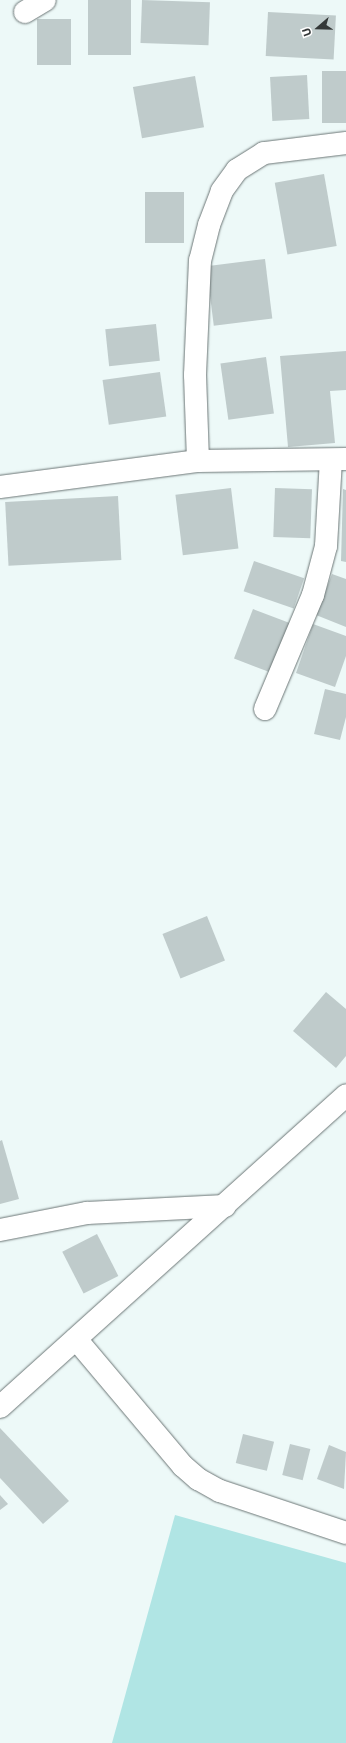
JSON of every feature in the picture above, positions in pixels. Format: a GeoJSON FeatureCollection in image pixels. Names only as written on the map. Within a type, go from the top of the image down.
{"type":"FeatureCollection","features":[{"type":"Feature","properties":{"kind":"street"},"geometry":{"type":"LineString","coordinates":[[25,12],[45,0]]}},
{"type":"Feature","properties":{"kind":"street"},"geometry":{"type":"LineString","coordinates":[[198,461],[194,375],[200,260],[209,225],[222,191],[237,170],[264,153],[346,143]]}},
{"type":"Feature","properties":{"kind":"street"},"geometry":{"type":"LineString","coordinates":[[0,487],[198,461],[339,460],[326,546],[314,596],[265,709]]}},
{"type":"Feature","properties":{"kind":"street"},"geometry":{"type":"LineString","coordinates":[[0,1407],[226,1206],[346,1095]]}},
{"type":"Feature","properties":{"kind":"street"},"geometry":{"type":"LineString","coordinates":[[0,1230],[87,1213],[226,1206]]}},
{"type":"Feature","properties":{"kind":"street"},"geometry":{"type":"LineString","coordinates":[[76,1339],[183,1466],[198,1479],[220,1491],[346,1533]]}},
{"type":"Feature","properties":{"kind":"shaded area"},"geometry":{"type":"Polygon","coordinates":[[[175,1515],[346,1563],[346,1743],[112,1743],[175,1515]]]}},
{"type":"Feature","properties":{"kind":"building"},"geometry":{"type":"Polygon","coordinates":[[[88,0],[131,0],[131,55],[88,55],[88,0]]]}},
{"type":"Feature","properties":{"kind":"building"},"geometry":{"type":"Polygon","coordinates":[[[142,0],[210,2],[208,45],[140,43],[142,0]]]}},
{"type":"Feature","properties":{"kind":"building"},"geometry":{"type":"Polygon","coordinates":[[[268,12],[336,16],[334,59],[266,56],[268,12]]]}},
{"type":"Feature","properties":{"kind":"building"},"geometry":{"type":"Polygon","coordinates":[[[37,19],[71,19],[71,65],[37,65],[37,19]]]}},
{"type":"Feature","properties":{"kind":"building"},"geometry":{"type":"Polygon","coordinates":[[[322,71],[346,71],[346,123],[322,123],[322,71]]]}},
{"type":"Feature","properties":{"kind":"building"},"geometry":{"type":"Polygon","coordinates":[[[307,75],[309,119],[272,121],[270,77],[307,75]]]}},
{"type":"Feature","properties":{"kind":"building"},"geometry":{"type":"Polygon","coordinates":[[[195,76],[204,127],[142,138],[133,87],[195,76]]]}},
{"type":"Feature","properties":{"kind":"building"},"geometry":{"type":"Polygon","coordinates":[[[324,174],[337,246],[287,255],[275,183],[324,174]]]}},
{"type":"Feature","properties":{"kind":"building"},"geometry":{"type":"Polygon","coordinates":[[[145,192],[184,192],[184,243],[145,243],[145,192]]]}},
{"type":"Feature","properties":{"kind":"building"},"geometry":{"type":"Polygon","coordinates":[[[265,259],[272,319],[214,326],[206,266],[265,259]]]}},
{"type":"Feature","properties":{"kind":"building"},"geometry":{"type":"Polygon","coordinates":[[[156,324],[160,361],[109,366],[105,329],[156,324]]]}},
{"type":"Feature","properties":{"kind":"building"},"geometry":{"type":"Polygon","coordinates":[[[346,351],[346,390],[330,391],[335,443],[288,447],[280,356],[346,351]]]}},
{"type":"Feature","properties":{"kind":"building"},"geometry":{"type":"Polygon","coordinates":[[[266,357],[274,413],[228,420],[220,363],[266,357]]]}},
{"type":"Feature","properties":{"kind":"building"},"geometry":{"type":"Polygon","coordinates":[[[160,372],[166,417],[109,425],[103,380],[160,372]]]}},
{"type":"Feature","properties":{"kind":"building"},"geometry":{"type":"Polygon","coordinates":[[[231,488],[238,549],[183,555],[175,495],[231,488]]]}},
{"type":"Feature","properties":{"kind":"building"},"geometry":{"type":"Polygon","coordinates":[[[275,488],[312,489],[310,538],[273,537],[275,488]]]}},
{"type":"Feature","properties":{"kind":"building"},"geometry":{"type":"Polygon","coordinates":[[[343,489],[346,490],[346,562],[341,561],[343,489]]]}},
{"type":"Feature","properties":{"kind":"building"},"geometry":{"type":"Polygon","coordinates":[[[118,496],[121,560],[9,566],[5,502],[118,496]]]}},
{"type":"Feature","properties":{"kind":"building"},"geometry":{"type":"Polygon","coordinates":[[[254,561],[304,578],[294,609],[244,591],[254,561]]]}},
{"type":"Feature","properties":{"kind":"building"},"geometry":{"type":"Polygon","coordinates":[[[332,574],[346,579],[346,627],[316,615],[332,574]]]}},
{"type":"Feature","properties":{"kind":"building"},"geometry":{"type":"Polygon","coordinates":[[[253,609],[290,623],[271,673],[234,658],[253,609]]]}},
{"type":"Feature","properties":{"kind":"building"},"geometry":{"type":"Polygon","coordinates":[[[313,624],[346,636],[346,656],[335,687],[296,673],[313,624]]]}},
{"type":"Feature","properties":{"kind":"building"},"geometry":{"type":"Polygon","coordinates":[[[325,689],[346,694],[346,717],[340,740],[314,734],[325,689]]]}},
{"type":"Feature","properties":{"kind":"building"},"geometry":{"type":"Polygon","coordinates":[[[207,916],[225,961],[180,978],[162,934],[207,916]]]}},
{"type":"Feature","properties":{"kind":"building"},"geometry":{"type":"Polygon","coordinates":[[[326,992],[346,1009],[346,1056],[336,1068],[293,1031],[326,992]]]}},
{"type":"Feature","properties":{"kind":"building"},"geometry":{"type":"Polygon","coordinates":[[[2,1140],[19,1199],[0,1204],[0,1141],[2,1140]]]}},
{"type":"Feature","properties":{"kind":"building"},"geometry":{"type":"Polygon","coordinates":[[[97,1234],[118,1276],[84,1294],[62,1252],[97,1234]]]}},
{"type":"Feature","properties":{"kind":"building"},"geometry":{"type":"Polygon","coordinates":[[[0,1428],[69,1501],[43,1524],[0,1478],[0,1428]]]}},
{"type":"Feature","properties":{"kind":"building"},"geometry":{"type":"Polygon","coordinates":[[[243,1434],[274,1442],[267,1471],[236,1463],[243,1434]]]}},
{"type":"Feature","properties":{"kind":"building"},"geometry":{"type":"Polygon","coordinates":[[[290,1444],[310,1449],[303,1480],[282,1475],[290,1444]]]}},
{"type":"Feature","properties":{"kind":"building"},"geometry":{"type":"Polygon","coordinates":[[[329,1445],[346,1452],[344,1489],[317,1479],[329,1445]]]}},
{"type":"Feature","properties":{"kind":"building"},"geometry":{"type":"Polygon","coordinates":[[[0,1495],[8,1504],[0,1510],[0,1495]]]}}]}
